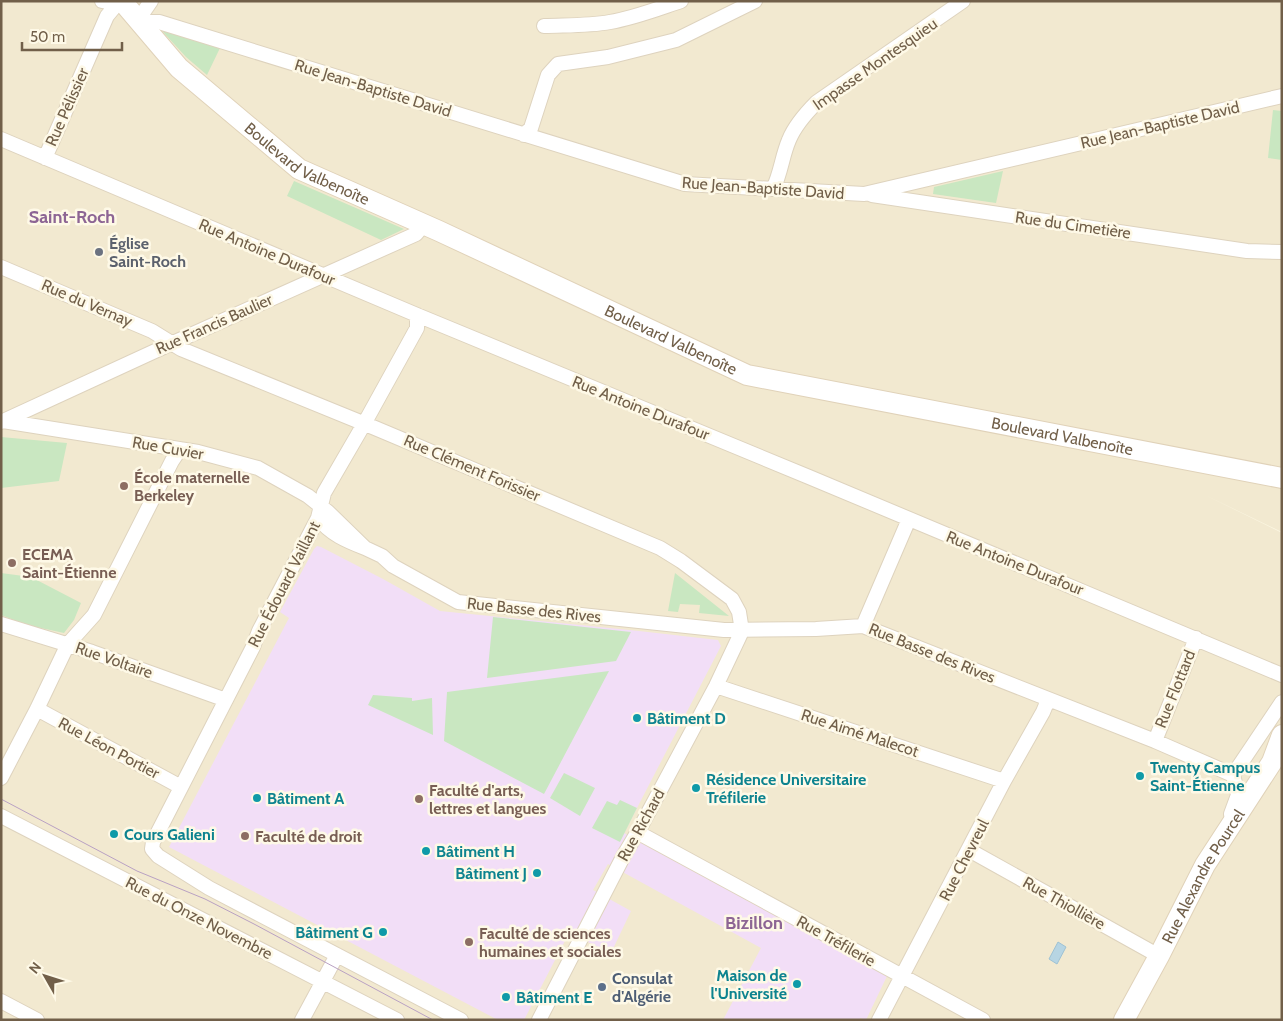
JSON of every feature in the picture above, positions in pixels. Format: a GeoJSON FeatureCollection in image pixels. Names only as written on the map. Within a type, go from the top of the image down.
{"type":"FeatureCollection","features":[{"type":"Feature","properties":{"kind":"main road","name":"Boulevard Valbenoîte"},"geometry":{"type":"LineString","coordinates":[[120,3],[138,20],[179,68],[299,169],[421,223],[747,375],[1282,478]]}},
{"type":"Feature","properties":{"kind":"main road","name":"Rue Alexandre Pourcel"},"geometry":{"type":"LineString","coordinates":[[1124,1020],[1196,882],[1272,762],[1282,735]]}},
{"type":"Feature","properties":{"kind":"street"},"geometry":{"type":"LineString","coordinates":[[102,1],[120,3]]}},
{"type":"Feature","properties":{"kind":"street"},"geometry":{"type":"LineString","coordinates":[[138,20],[151,1]]}},
{"type":"Feature","properties":{"kind":"street"},"geometry":{"type":"LineString","coordinates":[[544,26],[586,25],[610,22],[681,1]]}},
{"type":"Feature","properties":{"kind":"street"},"geometry":{"type":"LineString","coordinates":[[524,135],[531,128],[548,74],[558,64],[608,57],[676,40],[756,1]]}},
{"type":"Feature","properties":{"kind":"street","name":"Impasse Montesquieu"},"geometry":{"type":"LineString","coordinates":[[773,189],[789,139],[800,119],[817,102],[963,1]]}},
{"type":"Feature","properties":{"kind":"street","name":"Rue Pélissier"},"geometry":{"type":"LineString","coordinates":[[45,158],[107,16],[120,3]]}},
{"type":"Feature","properties":{"kind":"street","name":"Rue Jean-Baptiste David"},"geometry":{"type":"LineString","coordinates":[[138,20],[158,22],[680,183],[864,194],[1282,96]]}},
{"type":"Feature","properties":{"kind":"street","name":"Rue Antoine Durafour"},"geometry":{"type":"LineString","coordinates":[[1,139],[417,316],[1282,675]]}},
{"type":"Feature","properties":{"kind":"street","name":"Rue du Cimetière"},"geometry":{"type":"LineString","coordinates":[[864,194],[1247,251],[1282,252]]}},
{"type":"Feature","properties":{"kind":"street","name":"Rue Francis Baulier"},"geometry":{"type":"LineString","coordinates":[[2,422],[172,343],[416,234],[422,227],[421,223]]}},
{"type":"Feature","properties":{"kind":"street","name":"Rue du Vernay"},"geometry":{"type":"LineString","coordinates":[[1,267],[152,331],[172,343]]}},
{"type":"Feature","properties":{"kind":"street","name":"Rue Édouard Vaillant"},"geometry":{"type":"LineString","coordinates":[[155,853],[152,848],[153,842],[253,647],[259,631],[319,512],[324,493],[417,328],[417,316]]}},
{"type":"Feature","properties":{"kind":"street","name":"Rue Clément Forissier"},"geometry":{"type":"LineString","coordinates":[[172,343],[181,349],[660,548],[681,561],[732,599],[739,612],[742,631]]}},
{"type":"Feature","properties":{"kind":"street","name":"Rue Cuvier"},"geometry":{"type":"LineString","coordinates":[[2,422],[198,452],[258,468],[308,496],[319,512],[365,548],[382,556],[393,566],[458,602]]}},
{"type":"Feature","properties":{"kind":"street"},"geometry":{"type":"LineString","coordinates":[[1,778],[37,710],[68,644],[94,615],[172,460],[180,449]]}},
{"type":"Feature","properties":{"kind":"street"},"geometry":{"type":"LineString","coordinates":[[863,626],[909,519]]}},
{"type":"Feature","properties":{"kind":"street","name":"Rue Basse des Rives"},"geometry":{"type":"LineString","coordinates":[[458,602],[742,631],[863,626],[1154,741],[1233,775]]}},
{"type":"Feature","properties":{"kind":"street","name":"Rue Voltaire"},"geometry":{"type":"LineString","coordinates":[[1,624],[68,644],[226,700]]}},
{"type":"Feature","properties":{"kind":"street","name":"Rue Richard"},"geometry":{"type":"LineString","coordinates":[[539,1020],[624,855],[716,686],[742,631]]}},
{"type":"Feature","properties":{"kind":"street","name":"Rue Flottard"},"geometry":{"type":"LineString","coordinates":[[1154,741],[1196,638]]}},
{"type":"Feature","properties":{"kind":"street","name":"Rue Aimé Malecot"},"geometry":{"type":"LineString","coordinates":[[716,686],[1004,781]]}},
{"type":"Feature","properties":{"kind":"street","name":"Rue Chevreul"},"geometry":{"type":"LineString","coordinates":[[880,1020],[1048,700]]}},
{"type":"Feature","properties":{"kind":"street"},"geometry":{"type":"LineString","coordinates":[[1223,839],[1227,822],[1238,795],[1233,775],[1282,702]]}},
{"type":"Feature","properties":{"kind":"street","name":"Rue Léon Portier"},"geometry":{"type":"LineString","coordinates":[[37,710],[181,787]]}},
{"type":"Feature","properties":{"kind":"street","name":"Rue du Onze Novembre"},"geometry":{"type":"LineString","coordinates":[[1,816],[397,1020]]}},
{"type":"Feature","properties":{"kind":"street","name":"Rue Tréfilerie"},"geometry":{"type":"LineString","coordinates":[[637,832],[983,1020]]}},
{"type":"Feature","properties":{"kind":"street","name":"Rue Thiollière"},"geometry":{"type":"LineString","coordinates":[[969,850],[1159,956]]}},
{"type":"Feature","properties":{"kind":"street","name":"Rue du Onze Novembre"},"geometry":{"type":"LineString","coordinates":[[155,853],[209,888],[461,1020]]}},
{"type":"Feature","properties":{"kind":"street"},"geometry":{"type":"LineString","coordinates":[[302,1020],[337,954]]}},
{"type":"Feature","properties":{"kind":"street"},"geometry":{"type":"LineString","coordinates":[[1,1001],[37,1020]]}},
{"type":"Feature","properties":{"kind":"shaded area"},"geometry":{"type":"Polygon","coordinates":[[[1,1],[1282,1],[1282,532],[1205,495],[1282,533],[1282,1020],[1,1020],[1,1]]]}},
{"type":"Feature","properties":{"kind":"shaded area"},"geometry":{"type":"Polygon","coordinates":[[[317,546],[383,579],[440,611],[718,640],[721,646],[624,833],[888,974],[866,1020],[860,1018],[860,1020],[723,1020],[761,948],[608,864],[593,890],[631,911],[611,953],[569,933],[524,1020],[498,1020],[169,847],[289,618],[280,612],[317,546]]]}},
{"type":"Feature","properties":{"kind":"green space"},"geometry":{"type":"Polygon","coordinates":[[[164,30],[220,48],[207,75],[186,57],[163,32],[164,30]]]}},
{"type":"Feature","properties":{"kind":"green space"},"geometry":{"type":"Polygon","coordinates":[[[1273,110],[1282,111],[1282,160],[1268,158],[1273,110]]]}},
{"type":"Feature","properties":{"kind":"green space"},"geometry":{"type":"Polygon","coordinates":[[[1003,171],[996,203],[933,194],[934,187],[1003,171]]]}},
{"type":"Feature","properties":{"kind":"green space"},"geometry":{"type":"Polygon","coordinates":[[[294,181],[404,229],[381,240],[287,196],[294,181]]]}},
{"type":"Feature","properties":{"kind":"green space"},"geometry":{"type":"Polygon","coordinates":[[[1,437],[67,443],[59,481],[1,488],[1,437]]]}},
{"type":"Feature","properties":{"kind":"green space"},"geometry":{"type":"Polygon","coordinates":[[[1,573],[31,577],[81,603],[74,620],[64,633],[27,625],[1,615],[1,573]]]}},
{"type":"Feature","properties":{"kind":"green space"},"geometry":{"type":"Polygon","coordinates":[[[675,573],[729,616],[699,613],[700,605],[680,604],[678,612],[668,611],[675,573]]]}},
{"type":"Feature","properties":{"kind":"green space"},"geometry":{"type":"Polygon","coordinates":[[[493,617],[631,632],[616,661],[487,678],[493,617]]]}},
{"type":"Feature","properties":{"kind":"green space"},"geometry":{"type":"Polygon","coordinates":[[[609,671],[544,794],[444,741],[447,692],[609,671]]]}},
{"type":"Feature","properties":{"kind":"green space"},"geometry":{"type":"Polygon","coordinates":[[[373,695],[412,698],[412,701],[432,698],[433,735],[368,705],[373,695]]]}},
{"type":"Feature","properties":{"kind":"green space"},"geometry":{"type":"Polygon","coordinates":[[[564,773],[595,788],[580,816],[550,798],[564,773]]]}},
{"type":"Feature","properties":{"kind":"green space"},"geometry":{"type":"Polygon","coordinates":[[[620,800],[637,808],[620,842],[592,828],[607,801],[617,805],[620,800]]]}},
{"type":"Feature","properties":{"kind":"water"},"geometry":{"type":"Polygon","coordinates":[[[1058,942],[1066,947],[1057,964],[1049,959],[1058,942]]]}},
{"type":"Feature","properties":{"kind":"tram line"},"geometry":{"type":"LineString","coordinates":[[1,799],[137,871],[205,899],[254,924],[433,1020]]}},
{"type":"Feature","properties":{"kind":"place","name":"Église Saint-Roch"},"geometry":{"type":"Point","coordinates":[99,252]}},
{"type":"Feature","properties":{"kind":"place","name":"École maternelle Berkeley"},"geometry":{"type":"Point","coordinates":[124,486]}},
{"type":"Feature","properties":{"kind":"place","name":"ECEMA Saint-Étienne"},"geometry":{"type":"Point","coordinates":[12,563]}},
{"type":"Feature","properties":{"kind":"place","name":"Bâtiment D"},"geometry":{"type":"Point","coordinates":[637,718]}},
{"type":"Feature","properties":{"kind":"place","name":"Twenty Campus Saint-Étienne"},"geometry":{"type":"Point","coordinates":[1140,776]}},
{"type":"Feature","properties":{"kind":"place","name":"Résidence Universitaire Tréfilerie"},"geometry":{"type":"Point","coordinates":[696,788]}},
{"type":"Feature","properties":{"kind":"place","name":"Bâtiment A"},"geometry":{"type":"Point","coordinates":[257,798]}},
{"type":"Feature","properties":{"kind":"place","name":"Faculté d'arts, lettres et langues"},"geometry":{"type":"Point","coordinates":[419,799]}},
{"type":"Feature","properties":{"kind":"place","name":"Cours Galieni"},"geometry":{"type":"Point","coordinates":[114,834]}},
{"type":"Feature","properties":{"kind":"place","name":"Faculté de droit"},"geometry":{"type":"Point","coordinates":[245,836]}},
{"type":"Feature","properties":{"kind":"place","name":"Bâtiment H"},"geometry":{"type":"Point","coordinates":[426,851]}},
{"type":"Feature","properties":{"kind":"place","name":"Bâtiment J"},"geometry":{"type":"Point","coordinates":[537,873]}},
{"type":"Feature","properties":{"kind":"place","name":"Bâtiment G"},"geometry":{"type":"Point","coordinates":[383,932]}},
{"type":"Feature","properties":{"kind":"place","name":"Faculté de sciences humaines et sociales"},"geometry":{"type":"Point","coordinates":[469,942]}},
{"type":"Feature","properties":{"kind":"place","name":"Maison de l'Université"},"geometry":{"type":"Point","coordinates":[797,984]}},
{"type":"Feature","properties":{"kind":"place","name":"Consulat d'Algérie"},"geometry":{"type":"Point","coordinates":[602,987]}},
{"type":"Feature","properties":{"kind":"place","name":"Bâtiment E"},"geometry":{"type":"Point","coordinates":[506,997]}},
{"type":"Feature","properties":{"kind":"district","name":"Saint-Roch"},"geometry":{"type":"Point","coordinates":[72,217]}},
{"type":"Feature","properties":{"kind":"district","name":"Bizillon"},"geometry":{"type":"Point","coordinates":[754,923]}}]}
